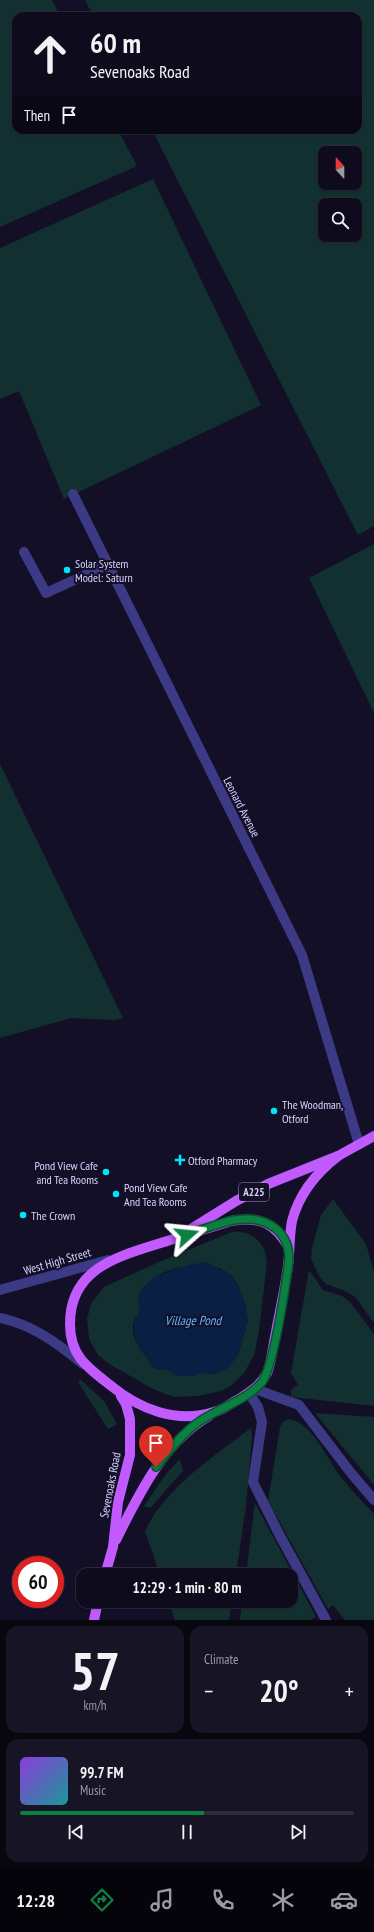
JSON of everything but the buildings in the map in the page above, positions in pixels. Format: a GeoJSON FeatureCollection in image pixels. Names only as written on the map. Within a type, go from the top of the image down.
{"type":"FeatureCollection","features":[{"type":"Feature","properties":{"kind":"main road","name":"A225"},"geometry":{"type":"LineString","coordinates":[[176,1239],[236,1201],[268,1184],[338,1156],[374,1136]]}},
{"type":"Feature","properties":{"kind":"main road","name":"A225"},"geometry":{"type":"LineString","coordinates":[[289,1248],[281,1233],[271,1225],[248,1218],[231,1221],[120,1256],[100,1266],[88,1275],[79,1287],[72,1301],[70,1313],[70,1334],[76,1354],[85,1366],[133,1403],[159,1413],[188,1416],[215,1412],[252,1391],[262,1381],[270,1364],[287,1274],[292,1222],[299,1202],[316,1176],[338,1156]]}},
{"type":"Feature","properties":{"kind":"main road","name":"Sevenoaks Road"},"geometry":{"type":"LineString","coordinates":[[107,1568],[113,1547],[118,1502],[129,1464],[130,1424],[126,1404],[111,1386]]}},
{"type":"Feature","properties":{"kind":"main road","name":"Sevenoaks Road"},"geometry":{"type":"LineString","coordinates":[[113,1547],[129,1514],[161,1460],[190,1430],[215,1412]]}},
{"type":"Feature","properties":{"kind":"main road"},"geometry":{"type":"LineString","coordinates":[[94,1620],[97,1608]]}},
{"type":"Feature","properties":{"kind":"street","name":"Leonard Avenue"},"geometry":{"type":"LineString","coordinates":[[73,494],[302,955],[359,1144]]}},
{"type":"Feature","properties":{"kind":"street"},"geometry":{"type":"LineString","coordinates":[[24,552],[46,593],[107,564]]}},
{"type":"Feature","properties":{"kind":"street","name":"West High Street"},"geometry":{"type":"LineString","coordinates":[[0,1290],[69,1272],[120,1256]]}},
{"type":"Feature","properties":{"kind":"street"},"geometry":{"type":"LineString","coordinates":[[0,1318],[14,1321],[44,1334],[85,1366]]}},
{"type":"Feature","properties":{"kind":"street"},"geometry":{"type":"LineString","coordinates":[[252,1391],[299,1405],[351,1474],[374,1500]]}},
{"type":"Feature","properties":{"kind":"street"},"geometry":{"type":"LineString","coordinates":[[252,1391],[262,1422],[253,1482],[279,1534],[326,1620]]}},
{"type":"Feature","properties":{"kind":"green space"},"geometry":{"type":"Polygon","coordinates":[[[0,0],[52,0],[58,12],[12,12],[12,134],[120,134],[137,166],[0,227],[0,0]]]}},
{"type":"Feature","properties":{"kind":"green space"},"geometry":{"type":"Polygon","coordinates":[[[85,0],[374,0],[374,526],[358,535],[154,134],[362,134],[362,12],[91,12],[85,0]]]}},
{"type":"Feature","properties":{"kind":"green space"},"geometry":{"type":"Polygon","coordinates":[[[153,179],[261,405],[64,499],[19,391],[0,399],[0,248],[153,179]]]}},
{"type":"Feature","properties":{"kind":"green space"},"geometry":{"type":"Polygon","coordinates":[[[374,544],[374,713],[309,578],[374,544]]]}},
{"type":"Feature","properties":{"kind":"green space"},"geometry":{"type":"Polygon","coordinates":[[[0,764],[123,1018],[115,1020],[71,1018],[0,1038],[0,764]]]}},
{"type":"Feature","properties":{"kind":"green space"},"geometry":{"type":"Polygon","coordinates":[[[333,1199],[366,1244],[374,1272],[374,1323],[356,1298],[347,1292],[326,1284],[319,1276],[311,1259],[312,1248],[321,1215],[333,1199]]]}},
{"type":"Feature","properties":{"kind":"green space"},"geometry":{"type":"Polygon","coordinates":[[[232,1232],[251,1235],[264,1249],[267,1262],[259,1331],[254,1355],[244,1373],[231,1386],[221,1391],[197,1396],[174,1397],[155,1390],[109,1364],[98,1355],[89,1339],[87,1319],[91,1304],[104,1287],[159,1262],[232,1232]],[[178,1268],[159,1275],[144,1289],[141,1296],[140,1310],[133,1328],[134,1335],[140,1348],[159,1370],[166,1369],[174,1373],[195,1376],[200,1373],[216,1374],[238,1355],[248,1321],[244,1301],[237,1283],[232,1276],[220,1268],[178,1268]]]}},
{"type":"Feature","properties":{"kind":"green space"},"geometry":{"type":"Polygon","coordinates":[[[309,1270],[323,1290],[342,1296],[350,1302],[374,1334],[374,1406],[291,1397],[291,1390],[298,1385],[291,1373],[309,1270]]]}},
{"type":"Feature","properties":{"kind":"green space"},"geometry":{"type":"Polygon","coordinates":[[[81,1380],[104,1401],[117,1424],[108,1429],[78,1382],[81,1380]]]}},
{"type":"Feature","properties":{"kind":"green space"},"geometry":{"type":"Polygon","coordinates":[[[315,1413],[374,1417],[374,1485],[315,1413]]]}},
{"type":"Feature","properties":{"kind":"green space"},"geometry":{"type":"Polygon","coordinates":[[[289,1419],[298,1422],[312,1434],[341,1477],[374,1514],[374,1620],[345,1620],[333,1605],[328,1609],[268,1501],[280,1427],[283,1422],[289,1419]]]}},
{"type":"Feature","properties":{"kind":"green space"},"geometry":{"type":"Polygon","coordinates":[[[251,1428],[252,1437],[246,1506],[237,1568],[158,1568],[145,1531],[154,1515],[165,1501],[206,1462],[251,1428]]]}},
{"type":"Feature","properties":{"kind":"green space"},"geometry":{"type":"Polygon","coordinates":[[[180,1459],[183,1471],[150,1508],[144,1506],[166,1474],[180,1459]]]}},
{"type":"Feature","properties":{"kind":"green space"},"geometry":{"type":"Polygon","coordinates":[[[255,1503],[290,1568],[247,1568],[255,1503]]]}},
{"type":"Feature","properties":{"kind":"green space"},"geometry":{"type":"Polygon","coordinates":[[[298,1583],[316,1617],[310,1620],[240,1620],[241,1608],[298,1608],[298,1583]]]}},
{"type":"Feature","properties":{"kind":"green space"},"geometry":{"type":"Polygon","coordinates":[[[171,1608],[231,1608],[229,1620],[175,1620],[171,1608]]]}},
{"type":"Feature","properties":{"kind":"water","name":"Village Pond"},"geometry":{"type":"Polygon","coordinates":[[[207,1262],[232,1276],[241,1291],[248,1321],[238,1355],[228,1368],[216,1374],[200,1373],[195,1376],[177,1376],[166,1369],[155,1369],[149,1363],[146,1354],[141,1351],[136,1341],[134,1320],[140,1311],[138,1301],[140,1292],[146,1284],[165,1272],[188,1265],[207,1262]]]}},
{"type":"Feature","properties":{"kind":"place","name":"Solar System Model: Saturn"},"geometry":{"type":"Point","coordinates":[67,570]}},
{"type":"Feature","properties":{"kind":"place","name":"The Woodman, Otford"},"geometry":{"type":"Point","coordinates":[274,1111]}},
{"type":"Feature","properties":{"kind":"place","name":"Otford Pharmacy"},"geometry":{"type":"Point","coordinates":[180,1160]}},
{"type":"Feature","properties":{"kind":"place","name":"Pond View Cafe and Tea Rooms"},"geometry":{"type":"Point","coordinates":[106,1172]}},
{"type":"Feature","properties":{"kind":"place","name":"Pond View Cafe And Tea Rooms"},"geometry":{"type":"Point","coordinates":[116,1194]}},
{"type":"Feature","properties":{"kind":"place","name":"The Crown"},"geometry":{"type":"Point","coordinates":[23,1215]}},
{"type":"Feature","properties":{"kind":"route"},"geometry":{"type":"LineString","coordinates":[[156,1467],[171,1448],[201,1420],[255,1389],[262,1381],[270,1364],[289,1260],[289,1248],[281,1233],[271,1225],[248,1218],[231,1221],[187,1235]]}}]}
